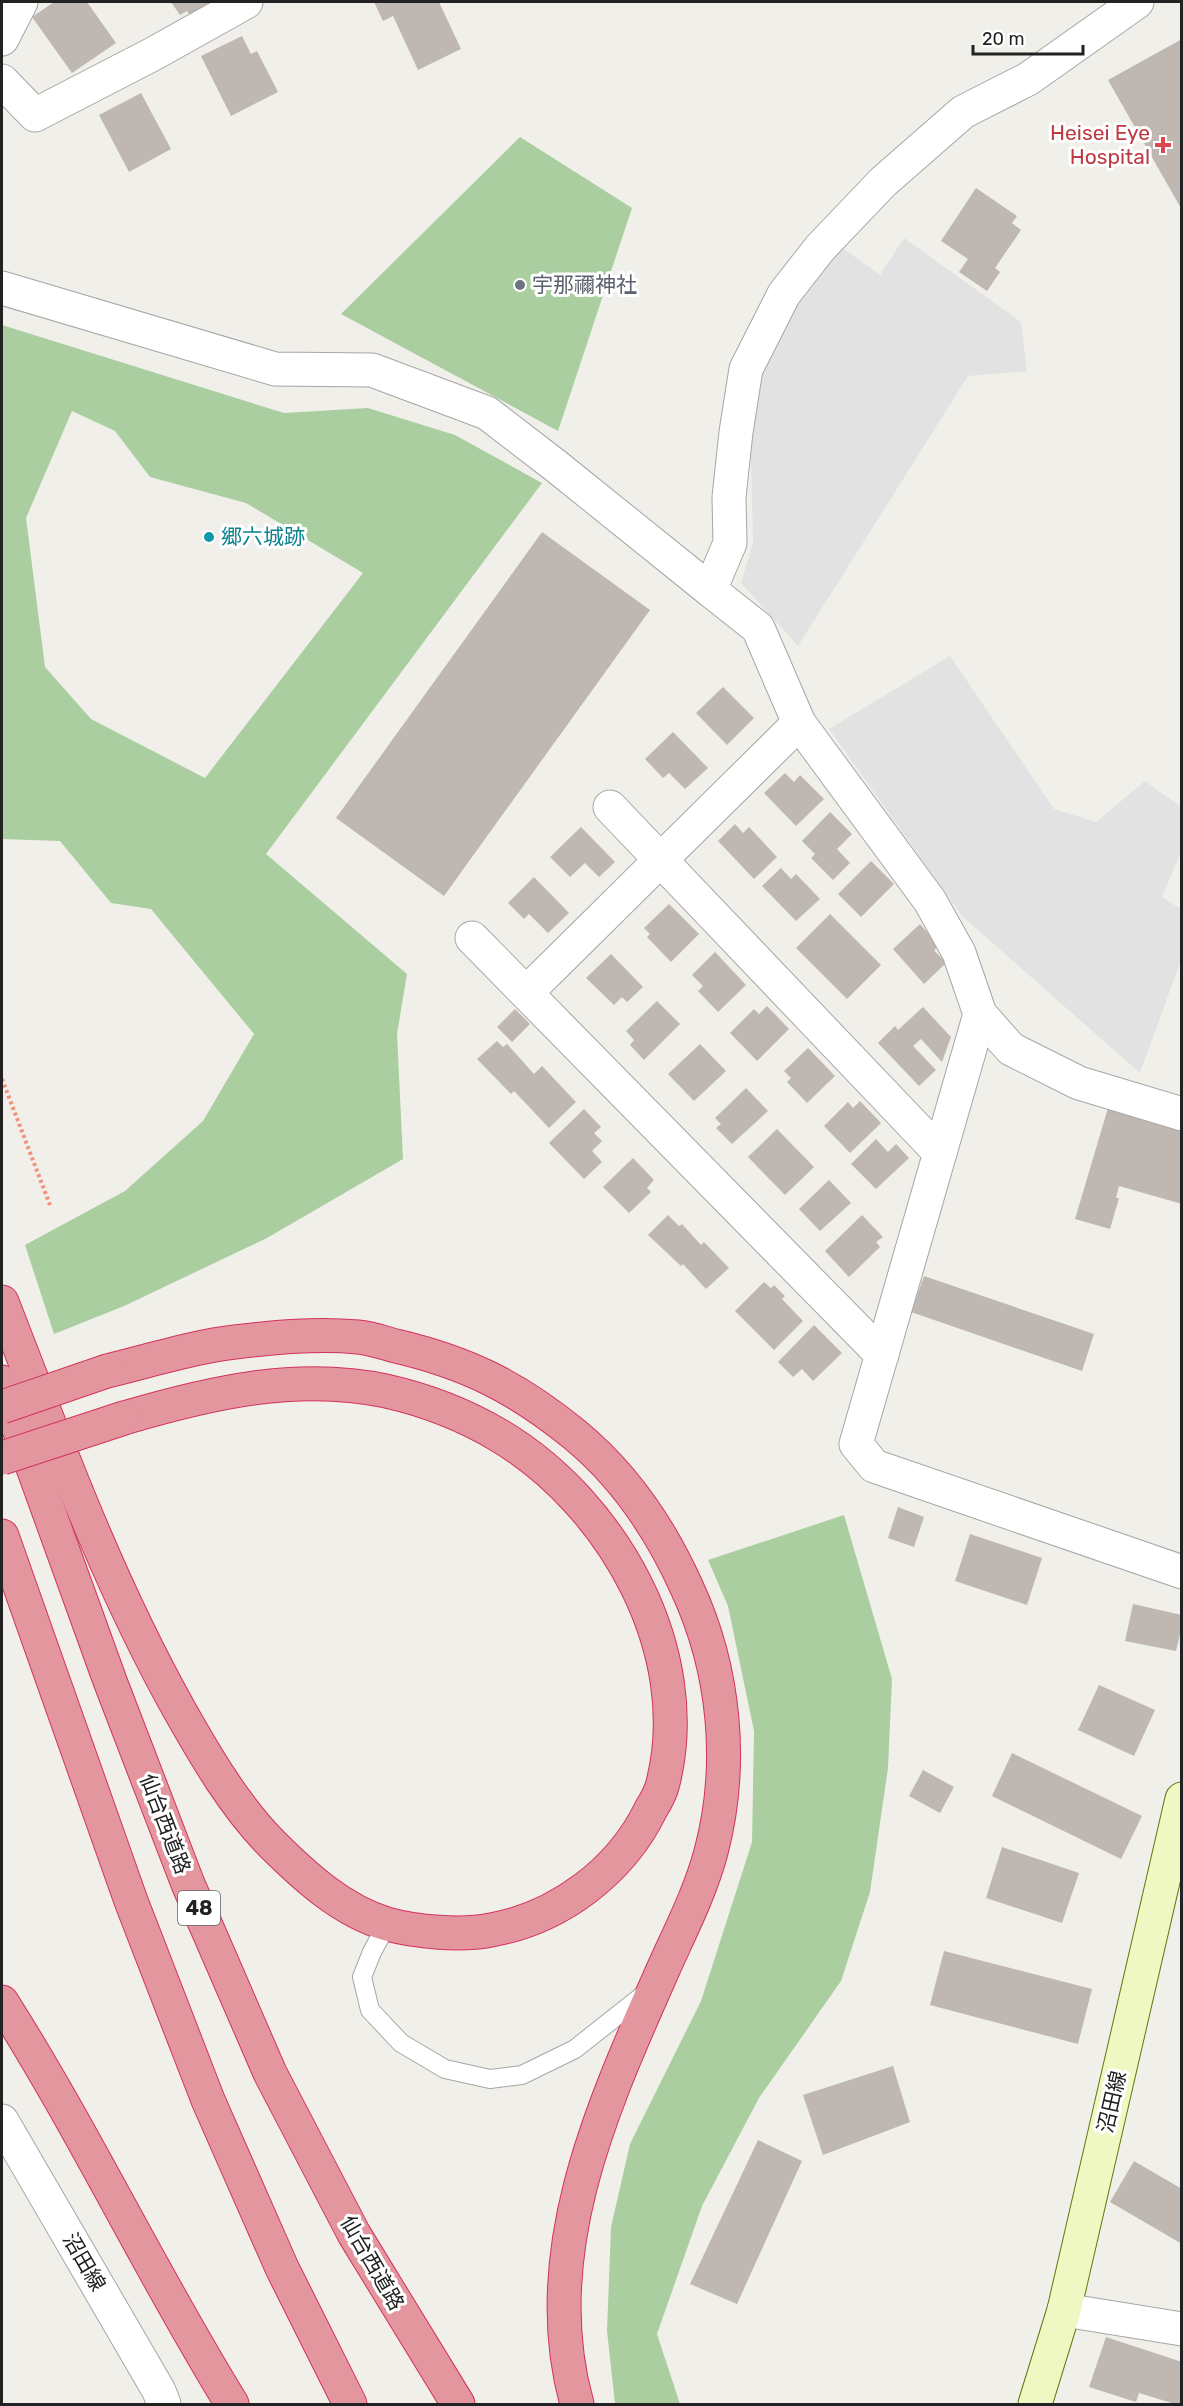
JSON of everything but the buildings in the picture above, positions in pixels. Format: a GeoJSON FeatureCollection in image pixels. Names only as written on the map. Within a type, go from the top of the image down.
{"type":"FeatureCollection","features":[{"type":"Feature","properties":{"kind":"highway"},"geometry":{"type":"LineString","coordinates":[[2,1302],[118,1590],[161,1677],[234,1799],[269,1841],[306,1876],[343,1905],[387,1924],[442,1932],[489,1931],[533,1918],[575,1896],[613,1865],[641,1831],[662,1787],[670,1733],[667,1679],[654,1623],[626,1564],[592,1517],[550,1474],[502,1437],[445,1408],[384,1391],[324,1383],[254,1387],[192,1398],[124,1418],[2,1458]]}},
{"type":"Feature","properties":{"kind":"highway"},"geometry":{"type":"LineString","coordinates":[[2,1407],[107,1371],[231,1342],[297,1336],[360,1337],[418,1351],[479,1372],[540,1406],[593,1450],[639,1503],[674,1558],[699,1614],[715,1672],[723,1729],[723,1789],[710,1854],[687,1916],[656,1985],[592,2145],[575,2204],[565,2258],[563,2320],[571,2384],[577,2404]]}},
{"type":"Feature","properties":{"kind":"highway","name":"仙台西道路"},"geometry":{"type":"LineString","coordinates":[[2,1382],[114,1691],[188,1884],[270,2073],[354,2234],[458,2404]]}},
{"type":"Feature","properties":{"kind":"highway"},"geometry":{"type":"LineString","coordinates":[[2,1536],[131,1901],[208,2100],[282,2268],[350,2404]]}},
{"type":"Feature","properties":{"kind":"highway"},"geometry":{"type":"LineString","coordinates":[[2,2002],[82,2139],[190,2337],[232,2404]]}},
{"type":"Feature","properties":{"kind":"street"},"geometry":{"type":"LineString","coordinates":[[2,39],[21,2]]}},
{"type":"Feature","properties":{"kind":"street"},"geometry":{"type":"LineString","coordinates":[[2,81],[36,115],[246,2]]}},
{"type":"Feature","properties":{"kind":"street"},"geometry":{"type":"LineString","coordinates":[[710,590],[730,543],[729,497],[746,369],[784,294],[820,248],[883,182],[963,112],[1028,79],[1137,2]]}},
{"type":"Feature","properties":{"kind":"street"},"geometry":{"type":"LineString","coordinates":[[2,288],[275,369],[372,370],[487,413],[758,628],[799,723],[930,901],[959,953],[980,1014],[1011,1049],[1079,1083],[1182,1114]]}},
{"type":"Feature","properties":{"kind":"street"},"geometry":{"type":"LineString","coordinates":[[526,993],[799,723]]}},
{"type":"Feature","properties":{"kind":"street"},"geometry":{"type":"LineString","coordinates":[[610,807],[940,1153]]}},
{"type":"Feature","properties":{"kind":"street"},"geometry":{"type":"LineString","coordinates":[[472,938],[882,1354]]}},
{"type":"Feature","properties":{"kind":"street"},"geometry":{"type":"LineString","coordinates":[[980,1014],[856,1444],[874,1466],[1182,1572]]}},
{"type":"Feature","properties":{"kind":"street","name":"沼田線"},"geometry":{"type":"LineString","coordinates":[[1035,2404],[1064,2310],[1182,1798]]}},
{"type":"Feature","properties":{"kind":"street","name":"沼田線"},"geometry":{"type":"LineString","coordinates":[[2,2121],[159,2391],[164,2404]]}},
{"type":"Feature","properties":{"kind":"street"},"geometry":{"type":"LineString","coordinates":[[1064,2310],[1182,2329]]}},
{"type":"Feature","properties":{"kind":"lane"},"geometry":{"type":"LineString","coordinates":[[387,1924],[362,1977],[370,2010],[400,2043],[445,2069],[490,2079],[522,2075],[575,2049],[656,1985]]}},
{"type":"Feature","properties":{"kind":"path"},"geometry":{"type":"LineString","coordinates":[[2,1079],[50,1205]]}},
{"type":"Feature","properties":{"kind":"green space"},"geometry":{"type":"Polygon","coordinates":[[[520,137],[632,208],[558,431],[341,314],[520,137]]]}},
{"type":"Feature","properties":{"kind":"green space"},"geometry":{"type":"Polygon","coordinates":[[[2,325],[284,413],[368,408],[455,435],[542,483],[266,854],[407,974],[397,1034],[403,1159],[267,1238],[124,1306],[54,1334],[25,1245],[125,1191],[203,1121],[254,1034],[151,909],[111,903],[60,841],[2,839],[2,325]],[[72,411],[26,518],[45,667],[91,719],[205,778],[363,573],[246,503],[150,477],[115,431],[72,411]]]}},
{"type":"Feature","properties":{"kind":"green space"},"geometry":{"type":"Polygon","coordinates":[[[844,1515],[892,1679],[888,1768],[870,1892],[841,1981],[759,2098],[702,2206],[657,2334],[680,2404],[615,2404],[607,2331],[611,2227],[630,2144],[701,2001],[752,1842],[754,1731],[728,1606],[708,1560],[844,1515]]]}},
{"type":"Feature","properties":{"kind":"shaded area"},"geometry":{"type":"Polygon","coordinates":[[[904,238],[1021,322],[1027,371],[968,376],[798,646],[741,583],[753,542],[750,427],[755,364],[799,297],[841,247],[880,275],[904,238]]]}},
{"type":"Feature","properties":{"kind":"shaded area"},"geometry":{"type":"Polygon","coordinates":[[[950,656],[1054,809],[1096,822],[1145,781],[1181,807],[1181,852],[1162,897],[1181,909],[1181,960],[1140,1073],[962,916],[829,729],[950,656]]]}},
{"type":"Feature","properties":{"kind":"place","name":"Heisei Eye Hospital"},"geometry":{"type":"Point","coordinates":[1163,145]}},
{"type":"Feature","properties":{"kind":"place","name":"宇那禰神社"},"geometry":{"type":"Point","coordinates":[520,285]}},
{"type":"Feature","properties":{"kind":"place","name":"郷六城跡"},"geometry":{"type":"Point","coordinates":[209,537]}}]}
